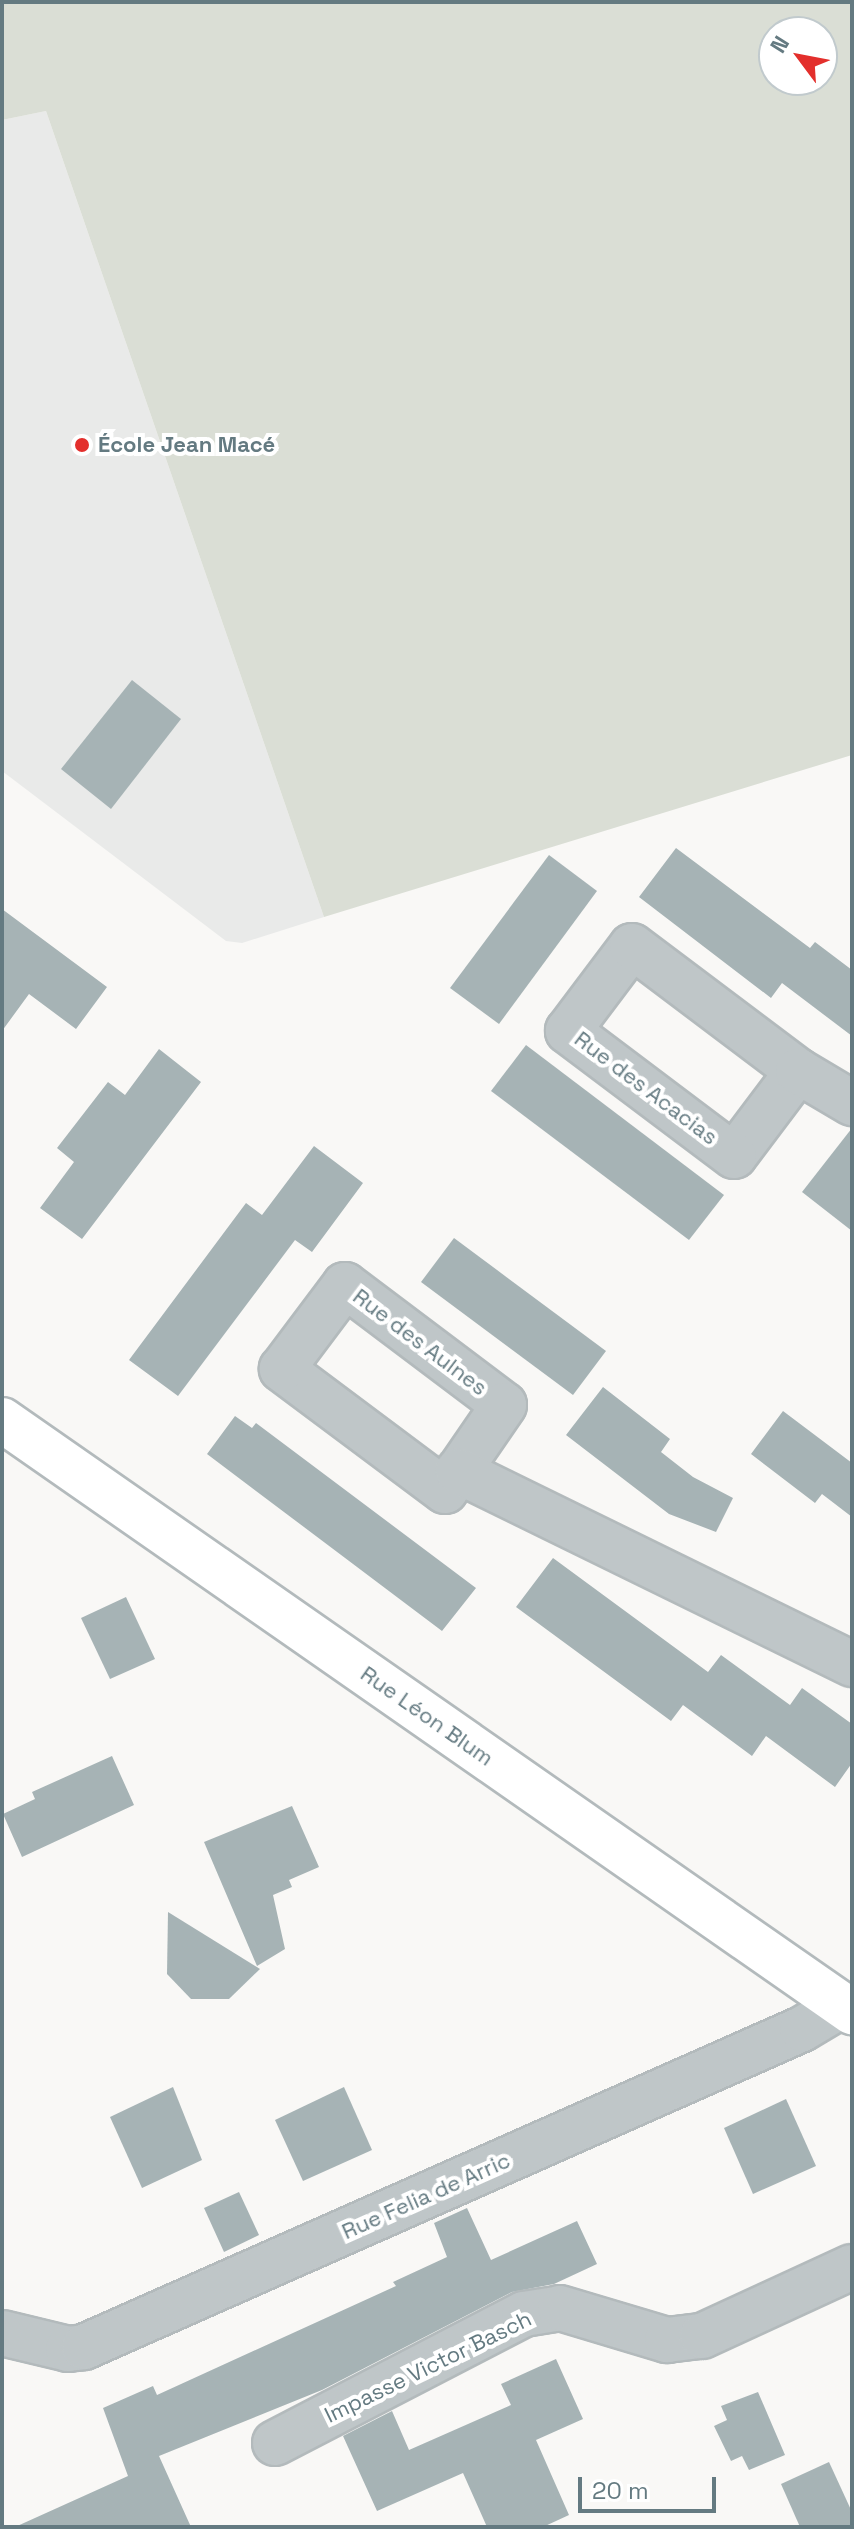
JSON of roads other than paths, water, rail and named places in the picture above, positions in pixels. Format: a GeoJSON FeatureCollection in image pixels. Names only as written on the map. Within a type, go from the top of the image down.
{"type":"FeatureCollection","features":[{"type":"Feature","properties":{"kind":"main road","name":"Rue Léon Blum"},"geometry":{"type":"LineString","coordinates":[[2,1420],[847,2009]]}},
{"type":"Feature","properties":{"kind":"street","name":"Rue des Acacias"},"geometry":{"type":"LineString","coordinates":[[798,1071],[734,1156],[568,1031],[632,946],[798,1071],[852,1103]]}},
{"type":"Feature","properties":{"kind":"street","name":"Rue des Aulnes"},"geometry":{"type":"LineString","coordinates":[[345,1285],[504,1405],[458,1471],[445,1491],[282,1369],[345,1285]]}},
{"type":"Feature","properties":{"kind":"street"},"geometry":{"type":"LineString","coordinates":[[458,1471],[852,1664]]}},
{"type":"Feature","properties":{"kind":"street","name":"Rue Felia de Arric"},"geometry":{"type":"LineString","coordinates":[[2,2333],[68,2349],[84,2347],[847,2009]]}},
{"type":"Feature","properties":{"kind":"street","name":"Impasse Victor Basch"},"geometry":{"type":"LineString","coordinates":[[275,2443],[524,2314],[560,2308],[667,2340],[702,2336],[852,2267]]}},
{"type":"Feature","properties":{"kind":"place","name":"École Jean Macé"},"geometry":{"type":"Point","coordinates":[82,445]}}]}
